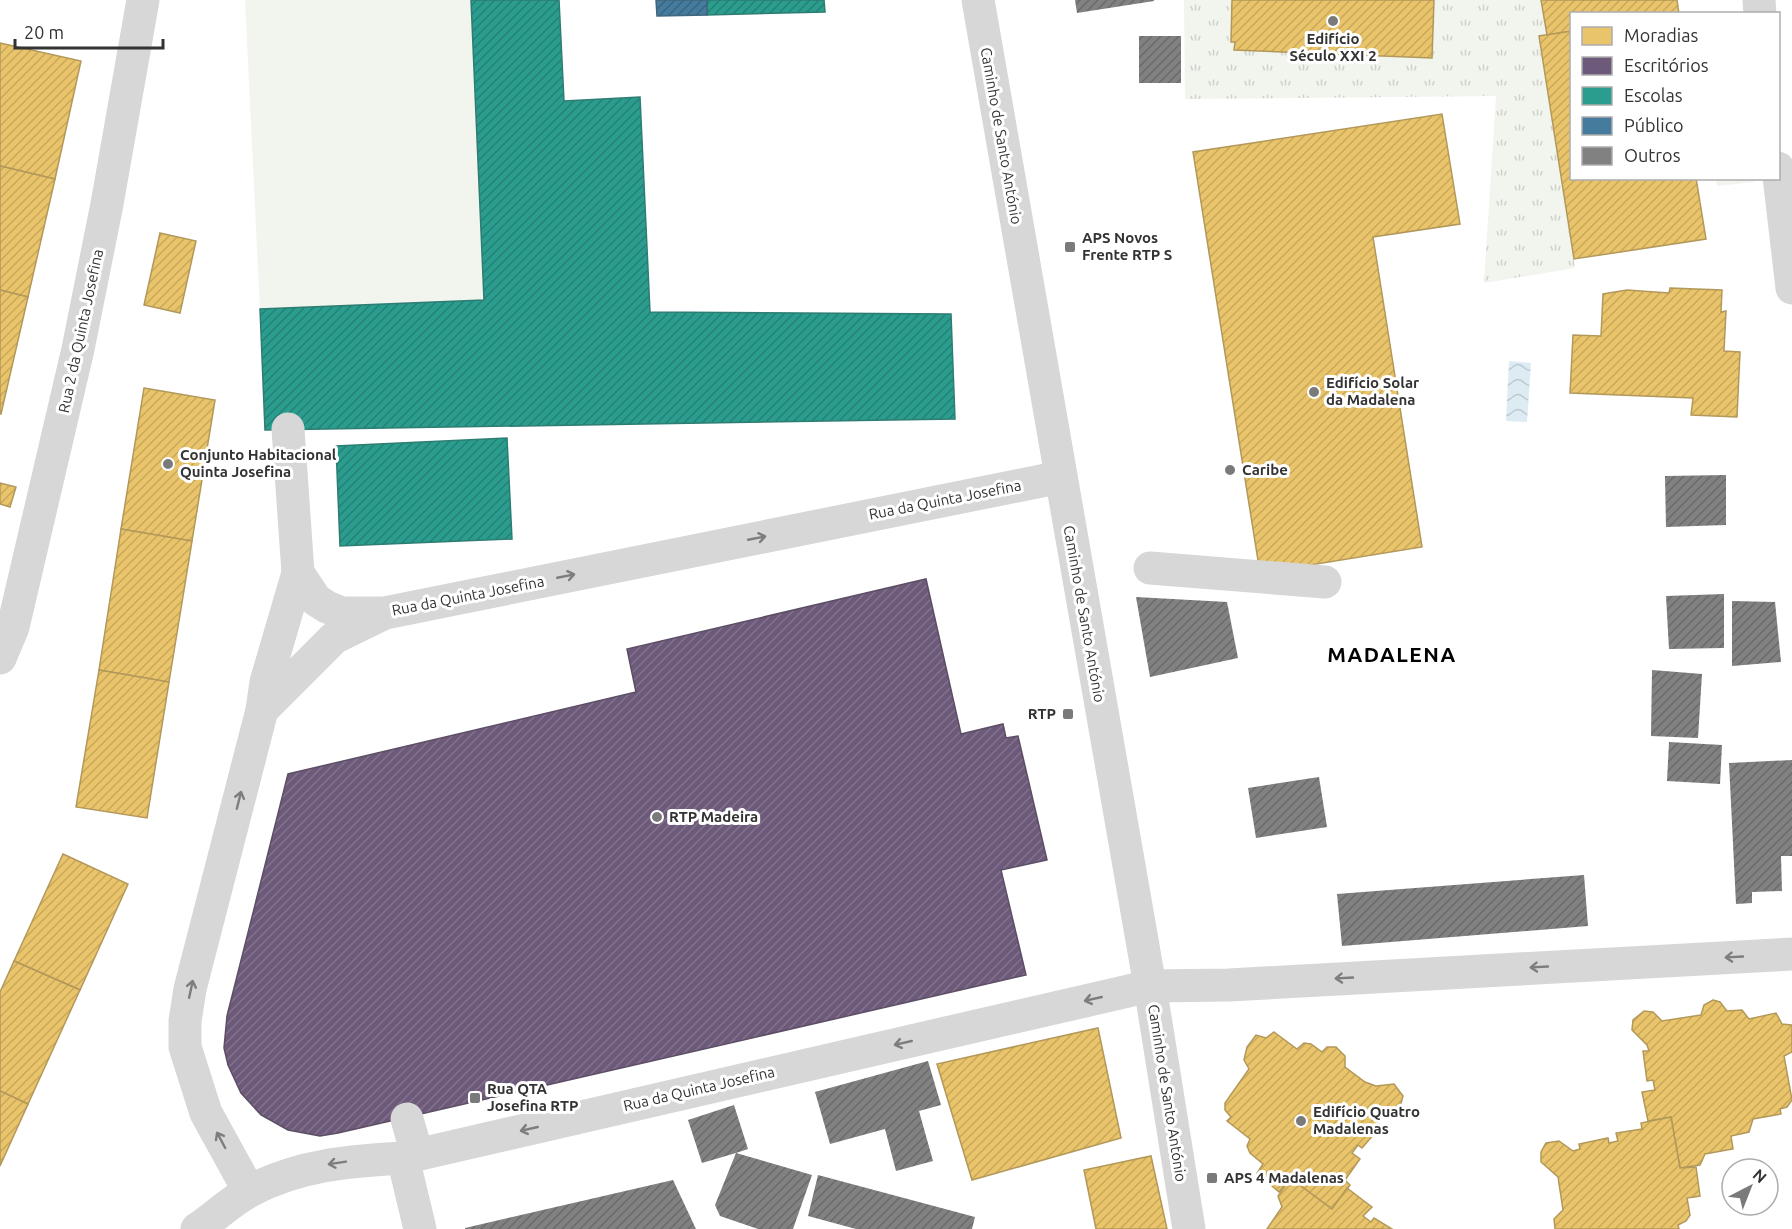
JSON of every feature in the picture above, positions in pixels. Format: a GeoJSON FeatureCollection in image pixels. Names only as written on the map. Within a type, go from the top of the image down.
{"type":"FeatureCollection","features":[{"type":"Feature","properties":{"kind":"street","name":"Rua 2 da Quinta Josefina"},"geometry":{"type":"LineString","coordinates":[[0,658],[12,627],[78,349],[107,204],[143,0]]}},
{"type":"Feature","properties":{"kind":"street","name":"Caminho de Santo António"},"geometry":{"type":"LineString","coordinates":[[978,0],[1150,986],[1189,1229]]}},
{"type":"Feature","properties":{"kind":"street"},"geometry":{"type":"LineString","coordinates":[[1780,177],[1792,288]]}},
{"type":"Feature","properties":{"kind":"street"},"geometry":{"type":"LineString","coordinates":[[249,1191],[206,1113],[186,1047],[185,1021],[190,989],[262,710],[266,682],[298,573],[288,429]]}},
{"type":"Feature","properties":{"kind":"street","name":"Rua da Quinta Josefina"},"geometry":{"type":"LineString","coordinates":[[262,710],[334,638],[385,613],[1061,477]]}},
{"type":"Feature","properties":{"kind":"street"},"geometry":{"type":"LineString","coordinates":[[1150,568],[1325,582]]}},
{"type":"Feature","properties":{"kind":"street"},"geometry":{"type":"LineString","coordinates":[[298,573],[316,600],[327,608],[342,613],[385,613]]}},
{"type":"Feature","properties":{"kind":"street","name":"Rua da Quinta Josefina"},"geometry":{"type":"LineString","coordinates":[[197,1229],[249,1191],[305,1169],[345,1162],[410,1156],[1150,986],[1229,985],[1792,954]]}},
{"type":"Feature","properties":{"kind":"street"},"geometry":{"type":"LineString","coordinates":[[407,1119],[420,1229]]}},
{"type":"Feature","properties":{"kind":"green space"},"geometry":{"type":"Polygon","coordinates":[[[245,0],[471,0],[484,300],[260,309],[245,0]]]}},
{"type":"Feature","properties":{"kind":"green space"},"geometry":{"type":"Polygon","coordinates":[[[1184,0],[1232,0],[1231,41],[1235,42],[1235,50],[1432,58],[1434,0],[1541,0],[1547,35],[1539,36],[1575,268],[1484,283],[1496,96],[1185,99],[1184,0]]]}},
{"type":"Feature","properties":{"kind":"green space"},"geometry":{"type":"Polygon","coordinates":[[[1716,180],[1754,180],[1754,182],[1717,186],[1716,180]]]}},
{"type":"Feature","properties":{"kind":"water"},"geometry":{"type":"Polygon","coordinates":[[[1509,361],[1531,363],[1527,422],[1506,421],[1509,361]]]}},
{"type":"Feature","properties":{"kind":"building: Moradias","name":"Edifício Século XXI 2"},"geometry":{"type":"Polygon","coordinates":[[[1232,0],[1434,0],[1432,58],[1234,50],[1235,42],[1231,42],[1232,0]]]}},
{"type":"Feature","properties":{"kind":"building: Moradias"},"geometry":{"type":"Polygon","coordinates":[[[1541,0],[1677,0],[1679,12],[1570,12],[1570,31],[1547,35],[1541,0]]]}},
{"type":"Feature","properties":{"kind":"building: Moradias"},"geometry":{"type":"Polygon","coordinates":[[[1570,31],[1570,180],[1696,180],[1706,239],[1574,259],[1539,36],[1570,31]]]}},
{"type":"Feature","properties":{"kind":"building: Moradias"},"geometry":{"type":"Polygon","coordinates":[[[0,43],[81,61],[55,179],[0,166],[0,43]]]}},
{"type":"Feature","properties":{"kind":"building: Moradias","name":"Edifício Solar da Madalena"},"geometry":{"type":"Polygon","coordinates":[[[1442,114],[1460,224],[1373,237],[1422,547],[1260,573],[1193,152],[1442,114]]]}},
{"type":"Feature","properties":{"kind":"building: Moradias"},"geometry":{"type":"Polygon","coordinates":[[[0,166],[55,179],[28,297],[0,290],[0,166]]]}},
{"type":"Feature","properties":{"kind":"building: Moradias"},"geometry":{"type":"Polygon","coordinates":[[[160,233],[196,241],[180,313],[144,305],[160,233]]]}},
{"type":"Feature","properties":{"kind":"building: Moradias"},"geometry":{"type":"Polygon","coordinates":[[[1670,288],[1722,290],[1721,312],[1726,311],[1724,351],[1740,352],[1737,417],[1691,415],[1693,398],[1570,393],[1573,335],[1601,336],[1603,294],[1627,290],[1669,293],[1670,288]]]}},
{"type":"Feature","properties":{"kind":"building: Moradias"},"geometry":{"type":"Polygon","coordinates":[[[0,290],[28,297],[1,414],[0,414],[0,290]]]}},
{"type":"Feature","properties":{"kind":"building: Moradias","name":"Conjunto Habitacional Quinta Josefina"},"geometry":{"type":"Polygon","coordinates":[[[144,388],[215,400],[192,541],[121,529],[144,388]]]}},
{"type":"Feature","properties":{"kind":"building: Moradias"},"geometry":{"type":"Polygon","coordinates":[[[0,483],[16,487],[10,507],[0,504],[0,483]]]}},
{"type":"Feature","properties":{"kind":"building: Moradias"},"geometry":{"type":"Polygon","coordinates":[[[121,529],[192,541],[169,682],[99,670],[121,529]]]}},
{"type":"Feature","properties":{"kind":"building: Moradias"},"geometry":{"type":"Polygon","coordinates":[[[99,670],[169,682],[147,818],[76,807],[99,670]]]}},
{"type":"Feature","properties":{"kind":"building: Moradias"},"geometry":{"type":"Polygon","coordinates":[[[63,854],[128,884],[80,990],[14,961],[63,854]]]}},
{"type":"Feature","properties":{"kind":"building: Moradias"},"geometry":{"type":"Polygon","coordinates":[[[14,961],[80,990],[28,1104],[0,1091],[0,992],[14,961]]]}},
{"type":"Feature","properties":{"kind":"building: Moradias"},"geometry":{"type":"Polygon","coordinates":[[[1713,1000],[1720,1002],[1727,1011],[1742,1010],[1749,1019],[1776,1013],[1782,1024],[1792,1025],[1792,1052],[1784,1056],[1792,1100],[1787,1107],[1780,1109],[1781,1114],[1753,1119],[1749,1132],[1731,1136],[1733,1149],[1705,1154],[1700,1165],[1680,1168],[1671,1117],[1648,1121],[1642,1092],[1655,1090],[1653,1080],[1647,1081],[1643,1051],[1649,1051],[1647,1045],[1632,1030],[1633,1020],[1644,1011],[1653,1012],[1662,1021],[1701,1015],[1704,1005],[1713,1000]]]}},
{"type":"Feature","properties":{"kind":"building: Moradias"},"geometry":{"type":"Polygon","coordinates":[[[1098,1028],[1121,1138],[972,1180],[937,1064],[1098,1028]]]}},
{"type":"Feature","properties":{"kind":"building: Moradias","name":"Edifício Quatro Madalenas"},"geometry":{"type":"Polygon","coordinates":[[[1274,1032],[1297,1049],[1304,1043],[1311,1044],[1322,1052],[1327,1047],[1336,1047],[1345,1056],[1345,1067],[1365,1082],[1376,1086],[1394,1084],[1403,1096],[1400,1107],[1394,1113],[1375,1120],[1381,1126],[1362,1148],[1358,1145],[1352,1153],[1360,1159],[1345,1180],[1350,1185],[1332,1209],[1290,1178],[1279,1192],[1257,1173],[1263,1164],[1250,1153],[1247,1146],[1250,1139],[1227,1121],[1231,1117],[1225,1110],[1225,1103],[1249,1069],[1244,1060],[1247,1047],[1256,1035],[1266,1038],[1274,1032]]]}},
{"type":"Feature","properties":{"kind":"building: Moradias"},"geometry":{"type":"Polygon","coordinates":[[[0,1091],[28,1104],[0,1166],[0,1091]]]}},
{"type":"Feature","properties":{"kind":"building: Moradias"},"geometry":{"type":"Polygon","coordinates":[[[1671,1117],[1680,1168],[1696,1167],[1700,1196],[1687,1198],[1690,1215],[1686,1221],[1678,1225],[1679,1229],[1555,1229],[1554,1219],[1563,1210],[1558,1177],[1541,1162],[1541,1152],[1546,1143],[1559,1141],[1573,1151],[1580,1149],[1579,1144],[1608,1138],[1609,1143],[1618,1141],[1616,1133],[1642,1129],[1641,1123],[1671,1117]]]}},
{"type":"Feature","properties":{"kind":"building: Moradias"},"geometry":{"type":"Polygon","coordinates":[[[1151,1156],[1167,1229],[1096,1229],[1084,1170],[1151,1156]]]}},
{"type":"Feature","properties":{"kind":"building: Moradias"},"geometry":{"type":"Polygon","coordinates":[[[1290,1178],[1332,1209],[1347,1188],[1372,1207],[1363,1216],[1371,1222],[1374,1218],[1392,1229],[1267,1229],[1282,1207],[1278,1196],[1290,1178]]]}},
{"type":"Feature","properties":{"kind":"building: Escritórios","name":"RTP Madeira"},"geometry":{"type":"Polygon","coordinates":[[[926,579],[961,734],[1003,724],[1006,738],[1018,736],[1047,860],[1001,870],[1026,975],[320,1136],[288,1130],[261,1115],[241,1093],[228,1065],[224,1048],[227,1016],[288,774],[636,692],[627,649],[926,579]]]}},
{"type":"Feature","properties":{"kind":"building: Escolas"},"geometry":{"type":"Polygon","coordinates":[[[471,0],[559,0],[564,101],[640,97],[650,312],[951,314],[955,419],[265,430],[260,309],[484,300],[471,0]]]}},
{"type":"Feature","properties":{"kind":"building: Escolas"},"geometry":{"type":"Polygon","coordinates":[[[707,0],[824,0],[825,12],[707,15],[707,0]]]}},
{"type":"Feature","properties":{"kind":"building: Escolas"},"geometry":{"type":"Polygon","coordinates":[[[507,438],[512,539],[340,546],[336,446],[507,438]]]}},
{"type":"Feature","properties":{"kind":"building: Público"},"geometry":{"type":"Polygon","coordinates":[[[656,0],[707,0],[707,15],[657,16],[656,0]]]}},
{"type":"Feature","properties":{"kind":"building: Outros"},"geometry":{"type":"Polygon","coordinates":[[[1075,0],[1154,0],[1154,1],[1077,13],[1075,0]]]}},
{"type":"Feature","properties":{"kind":"building: Outros"},"geometry":{"type":"Polygon","coordinates":[[[1139,36],[1181,36],[1181,83],[1139,83],[1139,36]]]}},
{"type":"Feature","properties":{"kind":"building: Outros"},"geometry":{"type":"Polygon","coordinates":[[[1726,475],[1726,525],[1666,527],[1665,476],[1726,475]]]}},
{"type":"Feature","properties":{"kind":"building: Outros"},"geometry":{"type":"Polygon","coordinates":[[[1724,594],[1724,648],[1669,649],[1666,596],[1724,594]]]}},
{"type":"Feature","properties":{"kind":"building: Outros"},"geometry":{"type":"Polygon","coordinates":[[[1136,597],[1227,602],[1238,658],[1150,677],[1136,597]]]}},
{"type":"Feature","properties":{"kind":"building: Outros"},"geometry":{"type":"Polygon","coordinates":[[[1732,601],[1775,602],[1781,662],[1732,666],[1732,601]]]}},
{"type":"Feature","properties":{"kind":"building: Outros"},"geometry":{"type":"Polygon","coordinates":[[[1652,670],[1702,674],[1698,738],[1651,736],[1652,670]]]}},
{"type":"Feature","properties":{"kind":"building: Outros"},"geometry":{"type":"Polygon","coordinates":[[[1669,742],[1722,745],[1720,784],[1667,781],[1669,742]]]}},
{"type":"Feature","properties":{"kind":"building: Outros"},"geometry":{"type":"Polygon","coordinates":[[[1792,760],[1792,856],[1781,856],[1782,891],[1752,892],[1752,903],[1736,904],[1729,763],[1792,760]]]}},
{"type":"Feature","properties":{"kind":"building: Outros"},"geometry":{"type":"Polygon","coordinates":[[[1319,777],[1327,827],[1256,838],[1248,788],[1319,777]]]}},
{"type":"Feature","properties":{"kind":"building: Outros"},"geometry":{"type":"Polygon","coordinates":[[[1584,875],[1588,926],[1342,946],[1337,894],[1584,875]]]}},
{"type":"Feature","properties":{"kind":"building: Outros"},"geometry":{"type":"Polygon","coordinates":[[[928,1061],[941,1105],[919,1111],[933,1161],[896,1171],[885,1129],[830,1144],[815,1092],[928,1061]]]}},
{"type":"Feature","properties":{"kind":"building: Outros"},"geometry":{"type":"Polygon","coordinates":[[[734,1105],[748,1149],[702,1163],[688,1120],[734,1105]]]}},
{"type":"Feature","properties":{"kind":"building: Outros"},"geometry":{"type":"Polygon","coordinates":[[[736,1153],[812,1175],[793,1229],[758,1229],[720,1216],[715,1205],[736,1153]]]}},
{"type":"Feature","properties":{"kind":"building: Outros"},"geometry":{"type":"Polygon","coordinates":[[[818,1175],[975,1217],[972,1229],[856,1229],[808,1216],[818,1175]]]}},
{"type":"Feature","properties":{"kind":"building: Outros"},"geometry":{"type":"Polygon","coordinates":[[[673,1180],[696,1229],[465,1229],[465,1228],[673,1180]]]}},
{"type":"Feature","properties":{"kind":"place","name":"Edifício Século XXI 2"},"geometry":{"type":"Point","coordinates":[1333,21]}},
{"type":"Feature","properties":{"kind":"place","name":"APS Novos Frente RTP S"},"geometry":{"type":"Point","coordinates":[1070,247]}},
{"type":"Feature","properties":{"kind":"place","name":"Edifício Solar da Madalena"},"geometry":{"type":"Point","coordinates":[1314,392]}},
{"type":"Feature","properties":{"kind":"place","name":"Conjunto Habitacional Quinta Josefina"},"geometry":{"type":"Point","coordinates":[168,464]}},
{"type":"Feature","properties":{"kind":"place","name":"Caribe"},"geometry":{"type":"Point","coordinates":[1230,470]}},
{"type":"Feature","properties":{"kind":"place","name":"RTP"},"geometry":{"type":"Point","coordinates":[1068,714]}},
{"type":"Feature","properties":{"kind":"place","name":"RTP Madeira"},"geometry":{"type":"Point","coordinates":[657,817]}},
{"type":"Feature","properties":{"kind":"place","name":"Rua QTA Josefina RTP"},"geometry":{"type":"Point","coordinates":[475,1098]}},
{"type":"Feature","properties":{"kind":"place","name":"Edifício Quatro Madalenas"},"geometry":{"type":"Point","coordinates":[1301,1121]}},
{"type":"Feature","properties":{"kind":"place","name":"APS 4 Madalenas"},"geometry":{"type":"Point","coordinates":[1212,1178]}},
{"type":"Feature","properties":{"kind":"district","name":"MADALENA"},"geometry":{"type":"Point","coordinates":[1392,655]}}]}
